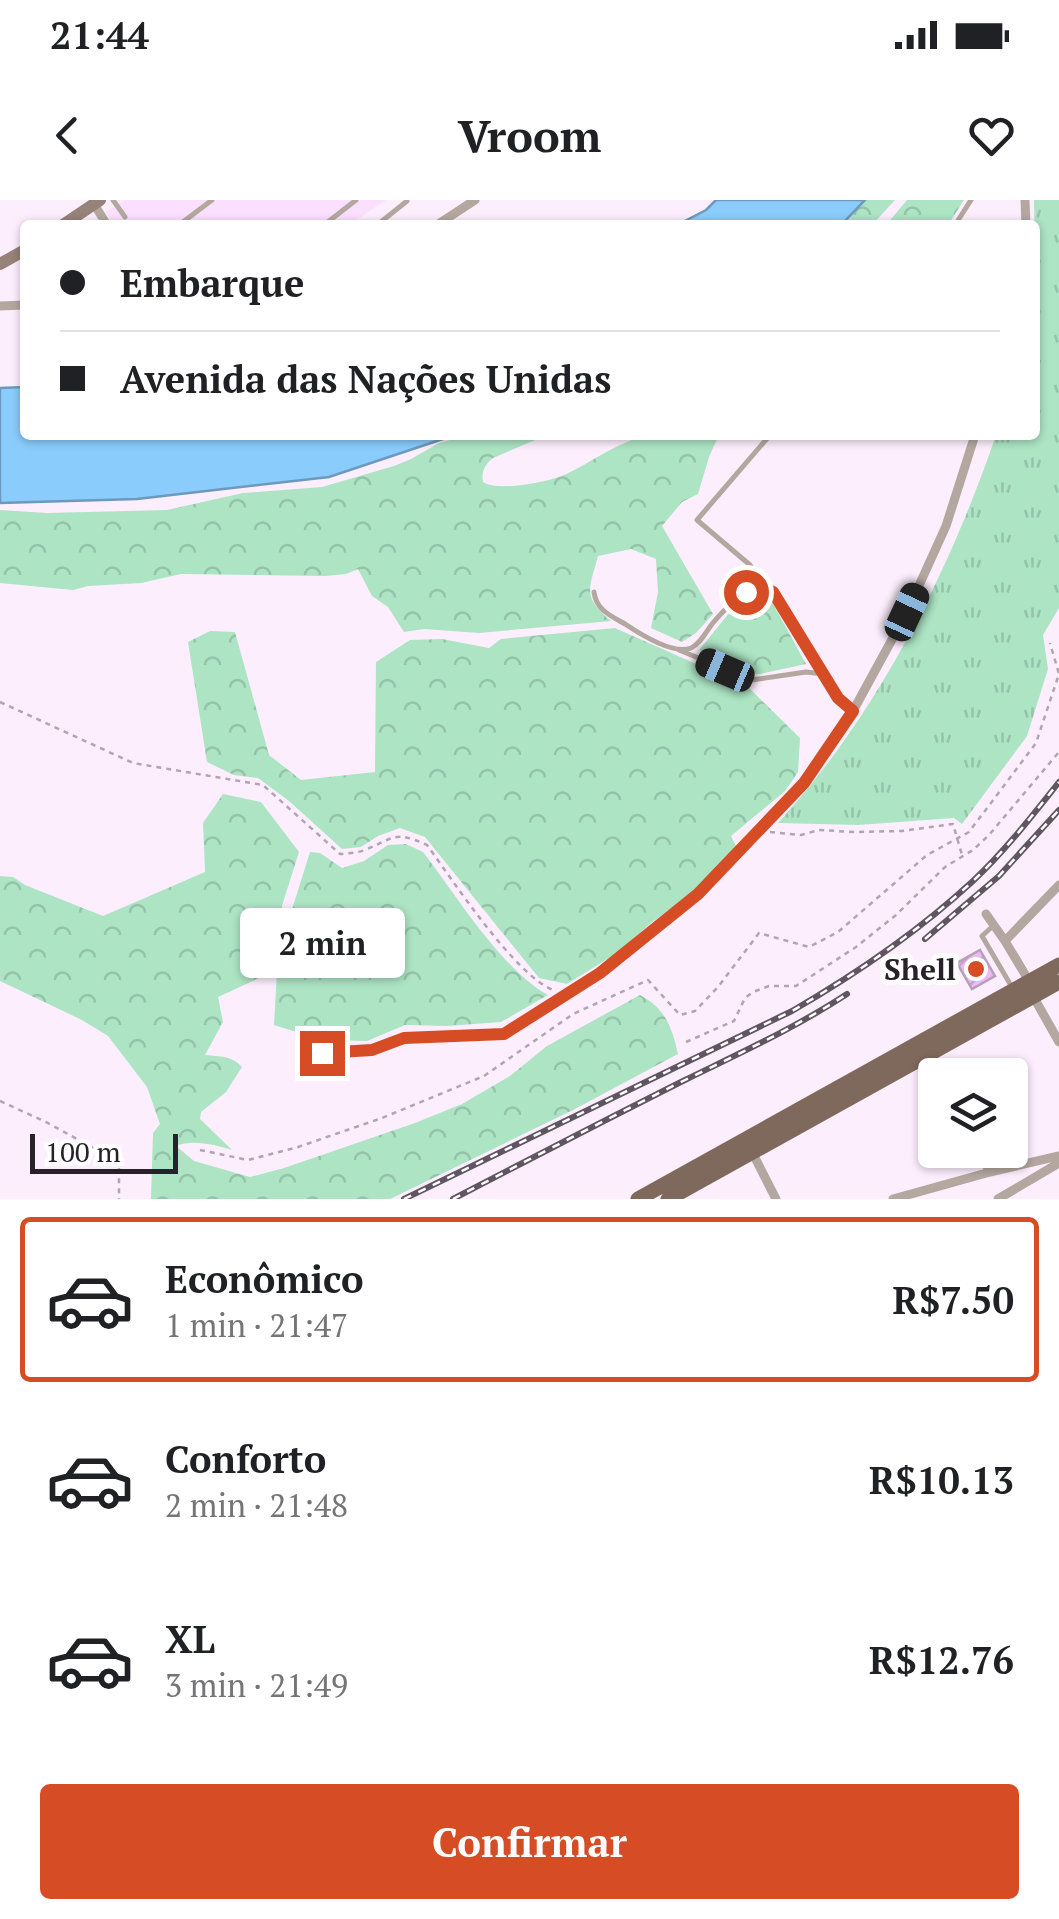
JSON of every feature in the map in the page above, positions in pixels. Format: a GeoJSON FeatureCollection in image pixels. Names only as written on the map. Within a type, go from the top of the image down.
{"type":"FeatureCollection","features":[{"type":"Feature","properties":{"kind":"main road"},"geometry":{"type":"LineString","coordinates":[[70,220],[97,202]]}},
{"type":"Feature","properties":{"kind":"main road"},"geometry":{"type":"LineString","coordinates":[[638,1199],[924,1056],[1059,965]]}},
{"type":"Feature","properties":{"kind":"main road"},"geometry":{"type":"LineString","coordinates":[[668,1199],[747,1147],[1025,989],[1059,982]]}},
{"type":"Feature","properties":{"kind":"street"},"geometry":{"type":"LineString","coordinates":[[445,220],[476,200]]}},
{"type":"Feature","properties":{"kind":"street"},"geometry":{"type":"LineString","coordinates":[[322,1053],[372,1050],[404,1038],[504,1034],[600,973],[698,894],[804,783],[853,711],[907,612],[946,526],[973,440]]}},
{"type":"Feature","properties":{"kind":"street"},"geometry":{"type":"LineString","coordinates":[[1005,941],[1059,884]]}},
{"type":"Feature","properties":{"kind":"street"},"geometry":{"type":"LineString","coordinates":[[986,914],[1005,941],[1025,989],[1059,1042]]}},
{"type":"Feature","properties":{"kind":"street"},"geometry":{"type":"LineString","coordinates":[[747,1147],[776,1199]]}},
{"type":"Feature","properties":{"kind":"street"},"geometry":{"type":"LineString","coordinates":[[893,1199],[990,1172],[1059,1160]]}},
{"type":"Feature","properties":{"kind":"street"},"geometry":{"type":"LineString","coordinates":[[998,1199],[1059,1160]]}},
{"type":"Feature","properties":{"kind":"street"},"geometry":{"type":"LineString","coordinates":[[988,1168],[990,1172]]}},
{"type":"Feature","properties":{"kind":"lane"},"geometry":{"type":"LineString","coordinates":[[113,200],[125,217]]}},
{"type":"Feature","properties":{"kind":"lane"},"geometry":{"type":"LineString","coordinates":[[186,220],[212,200]]}},
{"type":"Feature","properties":{"kind":"lane"},"geometry":{"type":"LineString","coordinates":[[330,220],[356,200]]}},
{"type":"Feature","properties":{"kind":"lane"},"geometry":{"type":"LineString","coordinates":[[384,220],[408,202]]}},
{"type":"Feature","properties":{"kind":"lane"},"geometry":{"type":"LineString","coordinates":[[766,440],[697,520],[750,565],[762,587],[773,592],[838,698],[853,711]]}},
{"type":"Feature","properties":{"kind":"lane"},"geometry":{"type":"LineString","coordinates":[[678,650],[698,643],[732,602],[762,587]]}},
{"type":"Feature","properties":{"kind":"lane"},"geometry":{"type":"LineString","coordinates":[[594,592],[604,611],[636,632],[752,680],[806,672],[824,674]]}},
{"type":"Feature","properties":{"kind":"lane"},"geometry":{"type":"LineString","coordinates":[[994,925],[982,936],[1025,989]]}},
{"type":"Feature","properties":{"kind":"path"},"geometry":{"type":"LineString","coordinates":[[200,1150],[248,1160],[298,1147],[484,1076],[573,1014],[648,980],[680,1015],[695,1011],[759,933],[809,947],[838,932],[926,855],[970,832],[1036,744],[1059,674],[1050,643]]}},
{"type":"Feature","properties":{"kind":"path"},"geometry":{"type":"LineString","coordinates":[[0,702],[133,763],[263,785],[340,854],[362,852],[385,838],[406,836],[426,845],[512,957],[540,985],[565,995]]}},
{"type":"Feature","properties":{"kind":"path"},"geometry":{"type":"LineString","coordinates":[[686,1042],[734,1021],[745,998],[753,992],[769,986],[796,986],[856,947],[946,867],[973,850],[1059,752]]}},
{"type":"Feature","properties":{"kind":"path"},"geometry":{"type":"LineString","coordinates":[[759,831],[802,835],[819,830],[902,831],[953,824],[962,855]]}},
{"type":"Feature","properties":{"kind":"path"},"geometry":{"type":"LineString","coordinates":[[0,1101],[119,1162],[119,1199]]}},
{"type":"Feature","properties":{"kind":"shaded area"},"geometry":{"type":"Polygon","coordinates":[[[125,200],[386,200],[356,220],[111,220],[106,212],[125,200]]]}},
{"type":"Feature","properties":{"kind":"green space"},"geometry":{"type":"Polygon","coordinates":[[[860,200],[895,200],[877,220],[842,220],[860,200]]]}},
{"type":"Feature","properties":{"kind":"green space"},"geometry":{"type":"Polygon","coordinates":[[[907,200],[964,200],[951,220],[890,220],[907,200]]]}},
{"type":"Feature","properties":{"kind":"green space"},"geometry":{"type":"Polygon","coordinates":[[[1034,200],[1059,200],[1059,608],[1043,635],[1048,669],[1027,736],[962,824],[954,818],[858,825],[778,823],[847,736],[907,640],[956,539],[994,440],[1040,440],[1040,220],[1034,220],[1034,200]]]}},
{"type":"Feature","properties":{"kind":"green space"},"geometry":{"type":"Polygon","coordinates":[[[535,440],[488,463],[483,482],[500,486],[557,478],[634,440],[717,440],[698,494],[682,502],[662,526],[713,614],[682,642],[651,628],[658,592],[656,559],[631,549],[598,556],[592,577],[590,592],[595,605],[611,621],[479,633],[424,629],[404,632],[388,607],[372,596],[358,569],[325,576],[181,574],[141,583],[73,590],[0,583],[0,510],[167,510],[243,493],[322,487],[394,466],[439,443],[535,440]]]}},
{"type":"Feature","properties":{"kind":"green space"},"geometry":{"type":"Polygon","coordinates":[[[762,594],[771,600],[806,664],[760,674],[745,673],[699,650],[730,612],[762,594]]]}},
{"type":"Feature","properties":{"kind":"green space"},"geometry":{"type":"Polygon","coordinates":[[[615,628],[748,687],[800,738],[798,772],[785,791],[731,836],[736,846],[701,886],[617,953],[567,984],[539,978],[425,837],[400,828],[361,847],[342,849],[258,778],[234,775],[207,762],[188,642],[210,631],[235,632],[269,755],[301,780],[375,772],[376,662],[410,640],[442,639],[489,648],[501,639],[615,628]]]}},
{"type":"Feature","properties":{"kind":"green space"},"geometry":{"type":"Polygon","coordinates":[[[223,794],[261,802],[299,852],[259,978],[218,997],[223,1022],[205,1055],[229,1058],[242,1067],[226,1092],[201,1112],[200,1119],[232,1150],[197,1143],[176,1146],[194,1161],[250,1177],[415,1123],[462,1104],[510,1076],[547,1046],[640,995],[666,1019],[678,1054],[390,1199],[151,1199],[153,1133],[160,1124],[147,1087],[108,1036],[0,981],[0,876],[13,877],[103,916],[205,872],[203,823],[223,794]]]}},
{"type":"Feature","properties":{"kind":"green space"},"geometry":{"type":"Polygon","coordinates":[[[406,844],[423,852],[497,950],[548,995],[501,1022],[405,1025],[367,1041],[322,1040],[274,1025],[278,954],[310,852],[320,853],[342,868],[364,861],[388,845],[406,844]]]}},
{"type":"Feature","properties":{"kind":"water"},"geometry":{"type":"Polygon","coordinates":[[[716,200],[865,200],[846,220],[687,220],[716,200]]]}},
{"type":"Feature","properties":{"kind":"water"},"geometry":{"type":"Polygon","coordinates":[[[20,387],[20,440],[440,440],[329,477],[137,499],[0,503],[0,388],[20,387]]]}},
{"type":"Feature","properties":{"kind":"building","name":"Shell"},"geometry":{"type":"Polygon","coordinates":[[[980,950],[995,976],[972,989],[957,963],[980,950]]]}},
{"type":"Feature","properties":{"kind":"railway"},"geometry":{"type":"LineString","coordinates":[[404,1199],[792,1011],[840,982],[909,934],[973,881],[1059,782]]}},
{"type":"Feature","properties":{"kind":"railway"},"geometry":{"type":"LineString","coordinates":[[925,939],[999,876],[1059,810]]}},
{"type":"Feature","properties":{"kind":"railway"},"geometry":{"type":"LineString","coordinates":[[453,1199],[767,1040],[847,994]]}},
{"type":"Feature","properties":{"kind":"place","name":"Shell"},"geometry":{"type":"Point","coordinates":[976,969]}},
{"type":"Feature","properties":{"kind":"route"},"geometry":{"type":"LineString","coordinates":[[322,1053],[372,1050],[404,1038],[504,1034],[600,973],[698,894],[804,783],[853,711],[838,698],[773,592],[762,587],[746,592]]}}]}
